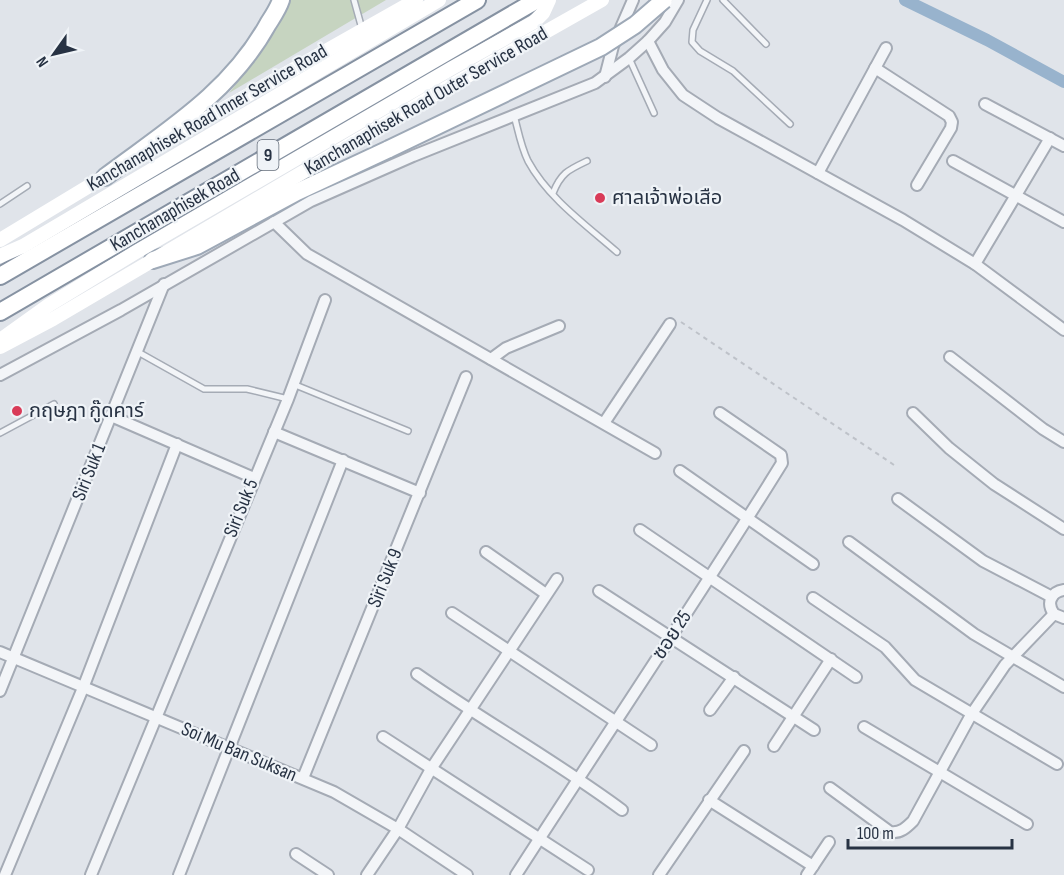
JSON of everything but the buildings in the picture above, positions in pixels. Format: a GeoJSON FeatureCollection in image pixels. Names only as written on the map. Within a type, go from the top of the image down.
{"type":"FeatureCollection","features":[{"type":"Feature","properties":{"kind":"main road"},"geometry":{"type":"LineString","coordinates":[[105,177],[223,86],[256,46],[281,0]]}},
{"type":"Feature","properties":{"kind":"main road","name":"Kanchanaphisek Road Inner Service Road"},"geometry":{"type":"LineString","coordinates":[[0,240],[105,177],[416,0]]}},
{"type":"Feature","properties":{"kind":"main road"},"geometry":{"type":"LineString","coordinates":[[0,256],[23,246],[439,0]]}},
{"type":"Feature","properties":{"kind":"main road","name":"Kanchanaphisek Road"},"geometry":{"type":"LineString","coordinates":[[0,276],[477,0]]}},
{"type":"Feature","properties":{"kind":"main road","name":"Kanchanaphisek Road"},"geometry":{"type":"LineString","coordinates":[[0,312],[537,0]]}},
{"type":"Feature","properties":{"kind":"main road"},"geometry":{"type":"LineString","coordinates":[[0,340],[50,305],[136,252],[534,22],[543,13],[549,0]]}},
{"type":"Feature","properties":{"kind":"main road","name":"Kanchanaphisek Road Outer Service Road"},"geometry":{"type":"LineString","coordinates":[[0,347],[53,319],[434,95],[602,0]]}},
{"type":"Feature","properties":{"kind":"main road"},"geometry":{"type":"LineString","coordinates":[[153,260],[197,246],[297,192],[601,47],[635,25],[664,0]]}},
{"type":"Feature","properties":{"kind":"street"},"geometry":{"type":"LineString","coordinates":[[605,77],[613,46],[633,0]]}},
{"type":"Feature","properties":{"kind":"street"},"geometry":{"type":"LineString","coordinates":[[0,375],[122,310],[311,201],[402,160],[605,77],[648,41],[665,22],[678,0]]}},
{"type":"Feature","properties":{"kind":"street"},"geometry":{"type":"LineString","coordinates":[[648,41],[663,70],[683,94],[718,118],[903,220],[975,264],[1064,330]]}},
{"type":"Feature","properties":{"kind":"street"},"geometry":{"type":"LineString","coordinates":[[818,173],[886,48]]}},
{"type":"Feature","properties":{"kind":"street"},"geometry":{"type":"LineString","coordinates":[[875,68],[949,116],[952,122],[951,128],[917,184]]}},
{"type":"Feature","properties":{"kind":"street"},"geometry":{"type":"LineString","coordinates":[[985,104],[1064,146]]}},
{"type":"Feature","properties":{"kind":"street"},"geometry":{"type":"LineString","coordinates":[[975,264],[1050,138]]}},
{"type":"Feature","properties":{"kind":"street"},"geometry":{"type":"LineString","coordinates":[[953,160],[1064,222]]}},
{"type":"Feature","properties":{"kind":"street"},"geometry":{"type":"LineString","coordinates":[[274,222],[307,254],[655,453]]}},
{"type":"Feature","properties":{"kind":"street","name":"Siri Suk 1"},"geometry":{"type":"LineString","coordinates":[[0,691],[164,284]]}},
{"type":"Feature","properties":{"kind":"street","name":"Siri Suk 5"},"geometry":{"type":"LineString","coordinates":[[91,875],[288,399],[325,300]]}},
{"type":"Feature","properties":{"kind":"street"},"geometry":{"type":"LineString","coordinates":[[604,423],[670,324]]}},
{"type":"Feature","properties":{"kind":"street"},"geometry":{"type":"LineString","coordinates":[[491,359],[506,348],[559,326]]}},
{"type":"Feature","properties":{"kind":"street"},"geometry":{"type":"LineString","coordinates":[[950,357],[1043,429],[1064,442]]}},
{"type":"Feature","properties":{"kind":"street","name":"Siri Suk 9"},"geometry":{"type":"LineString","coordinates":[[303,778],[466,377]]}},
{"type":"Feature","properties":{"kind":"street","name":"ซอย 25"},"geometry":{"type":"LineString","coordinates":[[516,875],[782,463],[783,457],[720,412]]}},
{"type":"Feature","properties":{"kind":"street"},"geometry":{"type":"LineString","coordinates":[[913,413],[949,448],[994,484],[1064,529]]}},
{"type":"Feature","properties":{"kind":"street"},"geometry":{"type":"LineString","coordinates":[[111,416],[254,477]]}},
{"type":"Feature","properties":{"kind":"street"},"geometry":{"type":"LineString","coordinates":[[274,432],[420,493]]}},
{"type":"Feature","properties":{"kind":"street"},"geometry":{"type":"LineString","coordinates":[[5,875],[83,688],[177,444]]}},
{"type":"Feature","properties":{"kind":"street"},"geometry":{"type":"LineString","coordinates":[[178,875],[343,460]]}},
{"type":"Feature","properties":{"kind":"street"},"geometry":{"type":"LineString","coordinates":[[680,471],[813,564]]}},
{"type":"Feature","properties":{"kind":"street"},"geometry":{"type":"LineString","coordinates":[[898,499],[983,561],[1052,597]]}},
{"type":"Feature","properties":{"kind":"street"},"geometry":{"type":"LineString","coordinates":[[640,530],[856,677]]}},
{"type":"Feature","properties":{"kind":"street"},"geometry":{"type":"LineString","coordinates":[[849,542],[974,634],[1064,687]]}},
{"type":"Feature","properties":{"kind":"street"},"geometry":{"type":"LineString","coordinates":[[486,552],[546,594]]}},
{"type":"Feature","properties":{"kind":"street"},"geometry":{"type":"LineString","coordinates":[[367,875],[398,829],[431,769],[557,579]]}},
{"type":"Feature","properties":{"kind":"street"},"geometry":{"type":"LineString","coordinates":[[830,788],[884,828],[894,833],[906,828],[913,821],[971,715],[1011,657],[1059,616],[1050,606],[1052,597],[1064,590]]}},
{"type":"Feature","properties":{"kind":"street"},"geometry":{"type":"LineString","coordinates":[[599,591],[814,730]]}},
{"type":"Feature","properties":{"kind":"street"},"geometry":{"type":"LineString","coordinates":[[813,598],[885,647],[915,680],[1057,764]]}},
{"type":"Feature","properties":{"kind":"street"},"geometry":{"type":"LineString","coordinates":[[452,613],[651,745]]}},
{"type":"Feature","properties":{"kind":"street","name":"Soi Mu Ban Suksan"},"geometry":{"type":"LineString","coordinates":[[0,652],[14,660],[157,717],[334,792],[398,829],[460,873]]}},
{"type":"Feature","properties":{"kind":"street"},"geometry":{"type":"LineString","coordinates":[[774,746],[831,658]]}},
{"type":"Feature","properties":{"kind":"street"},"geometry":{"type":"LineString","coordinates":[[417,674],[469,710],[578,778],[622,810]]}},
{"type":"Feature","properties":{"kind":"street"},"geometry":{"type":"LineString","coordinates":[[710,710],[734,677]]}},
{"type":"Feature","properties":{"kind":"street"},"geometry":{"type":"LineString","coordinates":[[864,727],[1027,824]]}},
{"type":"Feature","properties":{"kind":"street"},"geometry":{"type":"LineString","coordinates":[[383,737],[588,870]]}},
{"type":"Feature","properties":{"kind":"street"},"geometry":{"type":"LineString","coordinates":[[659,875],[744,751]]}},
{"type":"Feature","properties":{"kind":"street"},"geometry":{"type":"LineString","coordinates":[[709,800],[810,871],[829,842]]}},
{"type":"Feature","properties":{"kind":"street"},"geometry":{"type":"LineString","coordinates":[[297,854],[328,875]]}},
{"type":"Feature","properties":{"kind":"lane"},"geometry":{"type":"LineString","coordinates":[[354,0],[362,29]]}},
{"type":"Feature","properties":{"kind":"lane"},"geometry":{"type":"LineString","coordinates":[[707,0],[693,30],[692,42],[700,51],[733,71],[790,124]]}},
{"type":"Feature","properties":{"kind":"lane"},"geometry":{"type":"LineString","coordinates":[[723,0],[766,44]]}},
{"type":"Feature","properties":{"kind":"lane"},"geometry":{"type":"LineString","coordinates":[[629,58],[654,112]]}},
{"type":"Feature","properties":{"kind":"lane"},"geometry":{"type":"LineString","coordinates":[[514,115],[523,150],[529,162],[553,193],[617,252]]}},
{"type":"Feature","properties":{"kind":"lane"},"geometry":{"type":"LineString","coordinates":[[553,193],[561,176],[587,161]]}},
{"type":"Feature","properties":{"kind":"lane"},"geometry":{"type":"LineString","coordinates":[[0,204],[27,186]]}},
{"type":"Feature","properties":{"kind":"lane"},"geometry":{"type":"LineString","coordinates":[[138,352],[204,389],[247,389],[288,399]]}},
{"type":"Feature","properties":{"kind":"lane"},"geometry":{"type":"LineString","coordinates":[[293,384],[408,431]]}},
{"type":"Feature","properties":{"kind":"lane"},"geometry":{"type":"LineString","coordinates":[[0,433],[54,404]]}},
{"type":"Feature","properties":{"kind":"path"},"geometry":{"type":"LineString","coordinates":[[670,324],[676,320],[686,323],[897,467]]}},
{"type":"Feature","properties":{"kind":"green space"},"geometry":{"type":"Polygon","coordinates":[[[290,0],[386,0],[229,93],[263,50],[290,0]]]}},
{"type":"Feature","properties":{"kind":"waterway"},"geometry":{"type":"LineString","coordinates":[[905,0],[987,40],[1064,82]]}},
{"type":"Feature","properties":{"kind":"place","name":"ศาลเจ้าพ่อเสือ"},"geometry":{"type":"Point","coordinates":[600,198]}},
{"type":"Feature","properties":{"kind":"place","name":"กฤษฎา กู๊ดคาร์"},"geometry":{"type":"Point","coordinates":[17,411]}}]}
